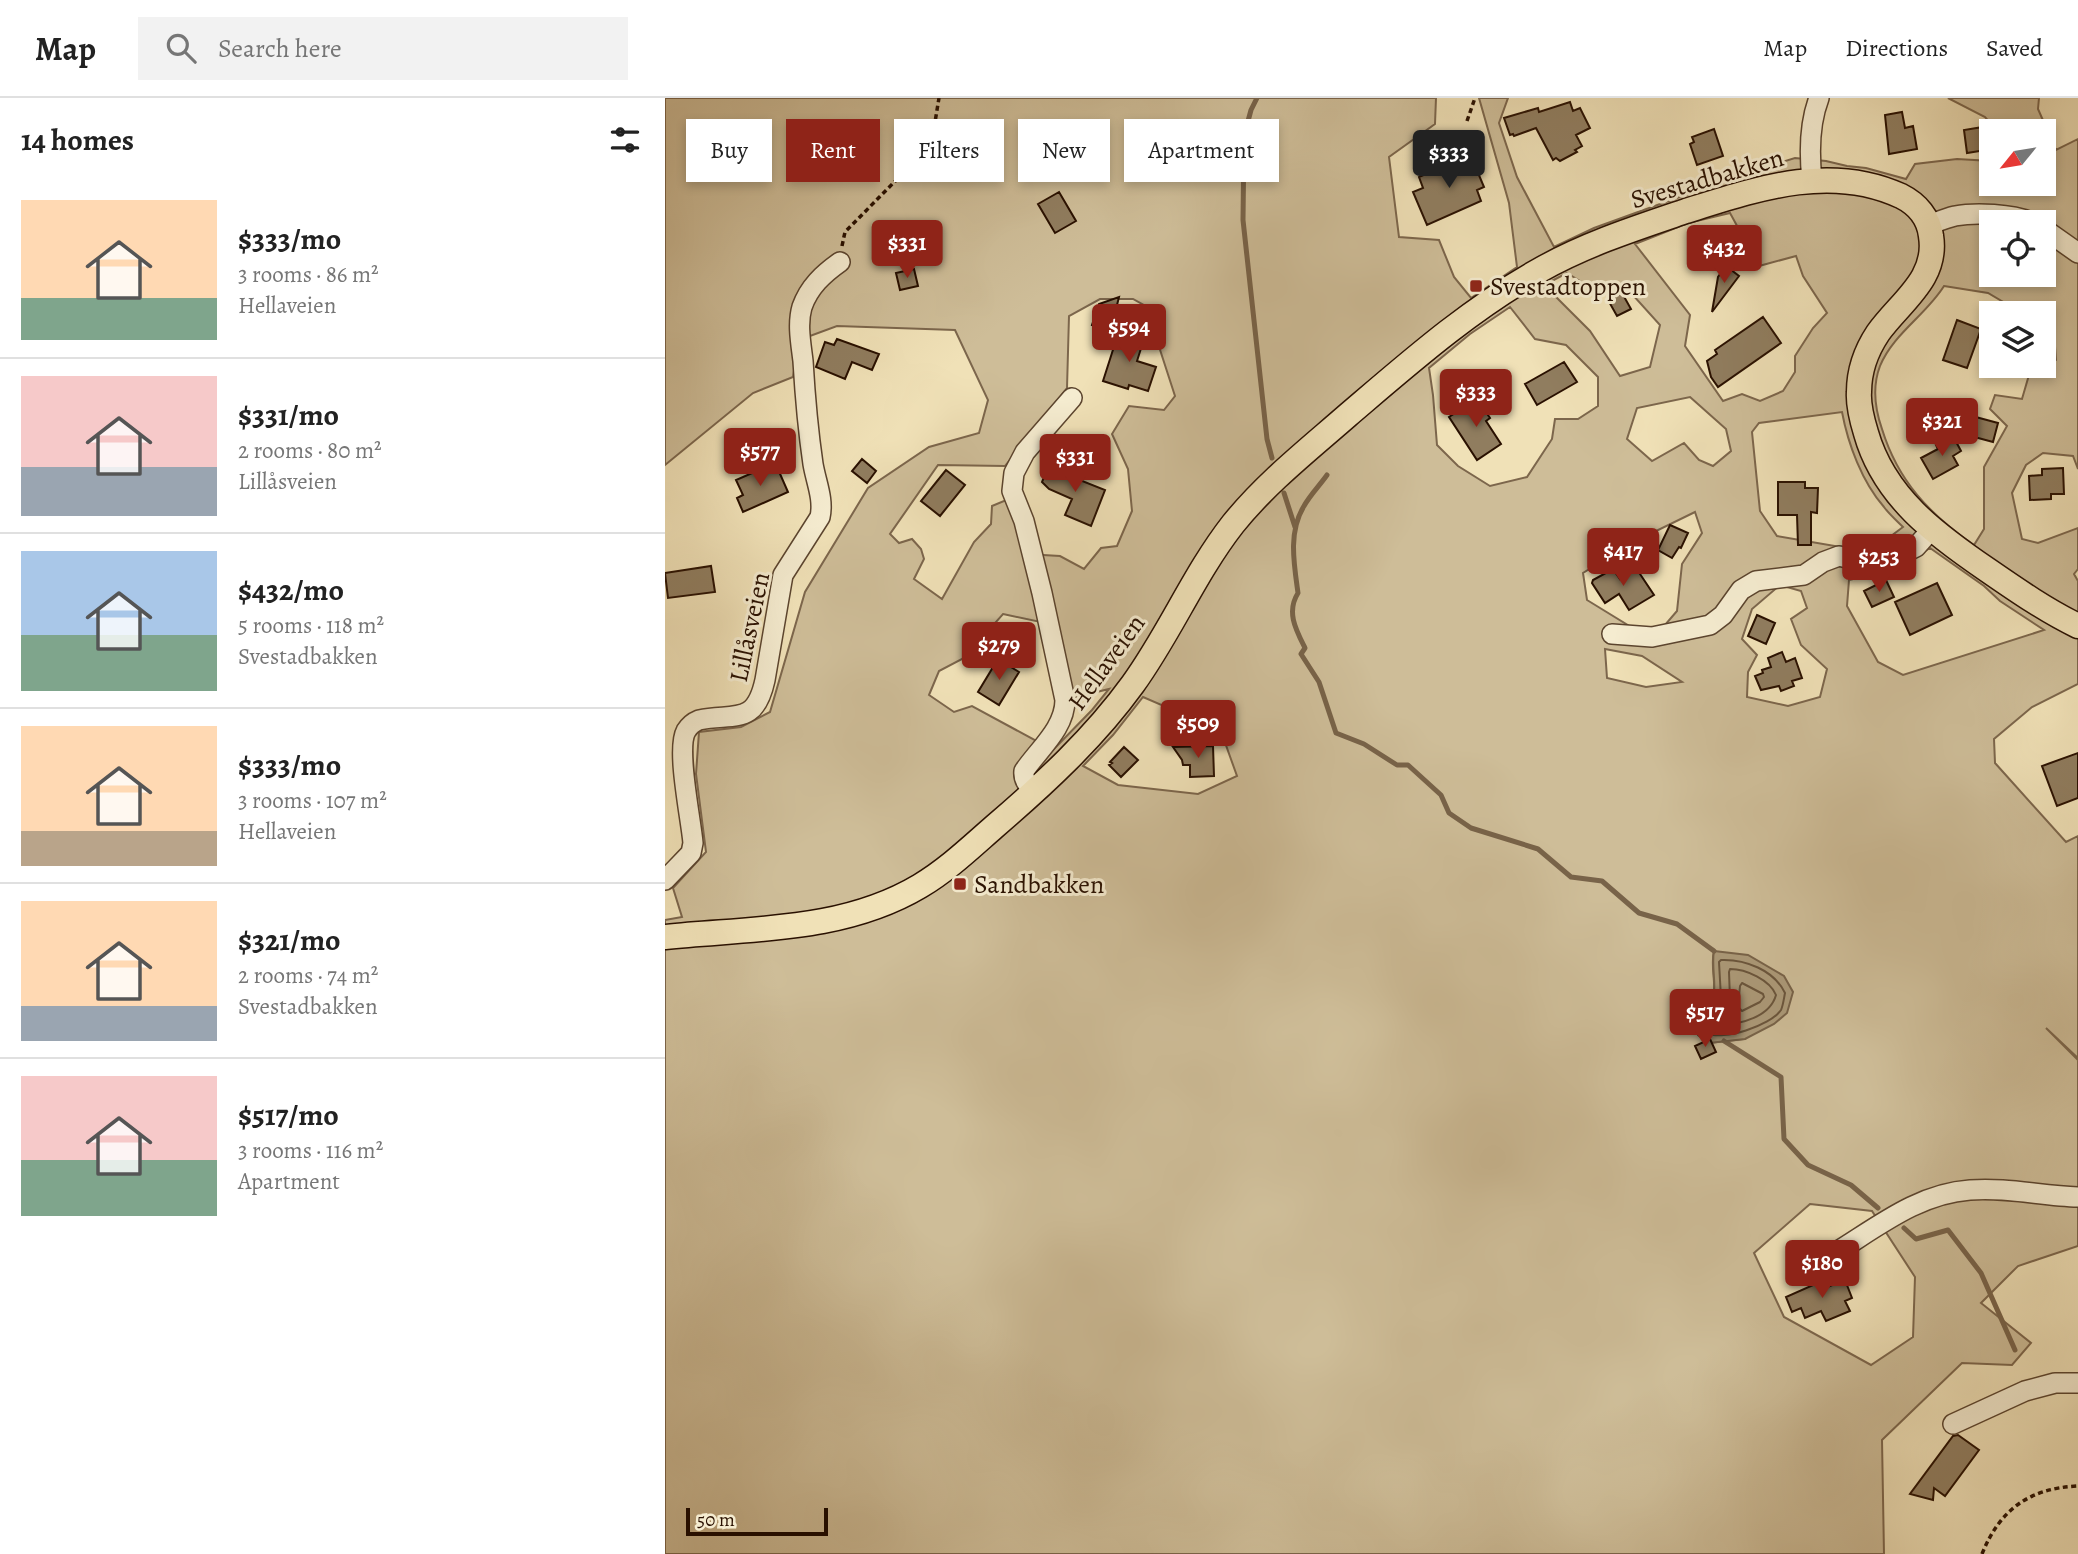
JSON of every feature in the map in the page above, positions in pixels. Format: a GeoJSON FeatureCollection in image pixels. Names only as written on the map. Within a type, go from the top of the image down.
{"type":"FeatureCollection","features":[{"type":"Feature","properties":{"kind":"main road","name":"Svestadbakken"},"geometry":{"type":"LineString","coordinates":[[1517,284],[1565,257],[1639,227],[1783,183],[1812,180],[1854,182],[1899,195],[1912,202],[1929,225]]}},
{"type":"Feature","properties":{"kind":"main road"},"geometry":{"type":"LineString","coordinates":[[1929,225],[1933,240],[1930,266],[1921,282],[1877,334],[1867,351],[1860,373],[1862,419],[1875,461],[1890,486],[1931,530],[2004,582],[2058,617],[2078,626]]}},
{"type":"Feature","properties":{"kind":"main road","name":"Hellaveien"},"geometry":{"type":"LineString","coordinates":[[665,937],[787,927],[848,917],[896,899],[950,865],[1069,758],[1133,685],[1219,543],[1254,500],[1299,457],[1405,366],[1517,284]]}},
{"type":"Feature","properties":{"kind":"street"},"geometry":{"type":"LineString","coordinates":[[1812,180],[1809,156],[1813,114],[1819,98]]}},
{"type":"Feature","properties":{"kind":"street"},"geometry":{"type":"LineString","coordinates":[[1929,225],[1954,216],[1979,215]]}},
{"type":"Feature","properties":{"kind":"street"},"geometry":{"type":"LineString","coordinates":[[2056,237],[2078,253]]}},
{"type":"Feature","properties":{"kind":"street","name":"Lillåsveien"},"geometry":{"type":"LineString","coordinates":[[665,880],[691,853],[693,843],[683,766],[686,731],[699,720],[737,717],[758,703],[762,696],[783,575],[820,517],[823,506],[815,472],[807,412],[800,331],[801,310],[819,279],[840,262]]}},
{"type":"Feature","properties":{"kind":"street"},"geometry":{"type":"LineString","coordinates":[[1034,792],[1023,777],[1024,771],[1056,729],[1065,712],[1065,700],[1024,521],[1012,491],[1014,473],[1025,452],[1072,398]]}},
{"type":"Feature","properties":{"kind":"street"},"geometry":{"type":"LineString","coordinates":[[1612,634],[1652,637],[1710,625],[1723,615],[1741,590],[1756,581],[1804,575],[1823,562],[1839,556],[1868,563],[1898,556],[1916,547],[1931,530]]}},
{"type":"Feature","properties":{"kind":"street"},"geometry":{"type":"LineString","coordinates":[[1816,1264],[1903,1210],[1930,1197],[1969,1190],[1994,1189],[2078,1197]]}},
{"type":"Feature","properties":{"kind":"street"},"geometry":{"type":"LineString","coordinates":[[1953,1424],[2025,1391],[2055,1383],[2078,1383]]}},
{"type":"Feature","properties":{"kind":"path"},"geometry":{"type":"LineString","coordinates":[[840,262],[845,232],[912,164],[933,134],[939,98]]}},
{"type":"Feature","properties":{"kind":"path"},"geometry":{"type":"LineString","coordinates":[[1467,121],[1475,98]]}},
{"type":"Feature","properties":{"kind":"path"},"geometry":{"type":"LineString","coordinates":[[1982,1554],[2002,1519],[2017,1504],[2037,1492],[2078,1486]]}},
{"type":"Feature","properties":{"kind":"shaded area"},"geometry":{"type":"Polygon","coordinates":[[[665,98],[1436,98],[1435,124],[1389,157],[1399,237],[1439,240],[1454,277],[1471,298],[1517,267],[1509,203],[1479,98],[1508,98],[1499,123],[1517,177],[1554,247],[1594,228],[1795,158],[1866,168],[1906,179],[1915,164],[1957,159],[1979,160],[1979,196],[2056,196],[2056,150],[2078,139],[2078,469],[2073,456],[2043,453],[2026,465],[2012,493],[2022,539],[2038,543],[2078,528],[2078,569],[2074,574],[2078,581],[2078,684],[2032,707],[1994,739],[1995,763],[2066,842],[2078,836],[2078,1058],[2046,1028],[2078,1060],[2078,1246],[2018,1266],[1981,1303],[2031,1343],[2012,1365],[1962,1363],[1882,1440],[1884,1554],[665,1554],[665,920],[682,917],[673,888],[706,852],[696,774],[699,732],[741,727],[770,712],[805,592],[868,488],[929,447],[979,433],[988,400],[955,330],[837,326],[799,340],[793,377],[753,393],[665,465],[665,98]],[[1730,213],[1688,223],[1635,244],[1690,315],[1685,346],[1723,401],[1742,394],[1760,401],[1783,391],[1795,372],[1795,356],[1813,328],[1827,313],[1803,276],[1796,256],[1759,266],[1730,213]],[[1567,273],[1544,285],[1590,331],[1620,376],[1650,367],[1660,325],[1623,284],[1588,286],[1567,273]],[[1944,286],[1901,334],[1886,355],[1880,366],[1875,398],[1889,448],[1906,480],[1929,508],[1974,545],[1984,529],[1984,467],[2007,426],[1990,409],[1995,395],[2022,399],[2028,378],[2056,378],[2056,301],[2002,301],[1988,293],[1944,286]],[[1100,299],[1069,316],[1067,388],[1005,466],[938,465],[890,534],[899,543],[912,539],[921,549],[924,559],[914,579],[942,599],[974,542],[991,524],[992,506],[1011,498],[1026,554],[1060,556],[1084,569],[1101,548],[1117,546],[1132,511],[1128,469],[1112,434],[1129,406],[1164,410],[1175,396],[1149,308],[1133,299],[1100,299]],[[1510,307],[1470,334],[1429,368],[1437,445],[1458,466],[1490,486],[1527,477],[1552,439],[1555,419],[1578,419],[1598,406],[1598,377],[1566,345],[1535,339],[1510,307]],[[1690,397],[1637,408],[1627,439],[1652,461],[1684,443],[1699,460],[1713,466],[1731,451],[1726,429],[1690,397]],[[1842,412],[1759,423],[1752,432],[1760,511],[1777,536],[1858,550],[1883,542],[1903,527],[1876,497],[1863,474],[1852,450],[1842,412]],[[1695,512],[1656,531],[1643,559],[1609,557],[1583,573],[1587,600],[1636,630],[1659,632],[1677,611],[1682,564],[1702,533],[1695,512]],[[1930,548],[1895,569],[1849,580],[1847,606],[1878,662],[1903,675],[2044,630],[2000,601],[1984,586],[1930,548]],[[1780,585],[1752,609],[1742,639],[1757,655],[1748,672],[1747,697],[1788,706],[1820,697],[1827,669],[1801,645],[1791,619],[1807,608],[1801,591],[1780,585]],[[1003,614],[964,658],[939,671],[929,695],[954,712],[972,706],[1053,750],[1109,689],[1072,698],[1041,622],[1003,614]],[[1605,649],[1607,678],[1646,687],[1682,682],[1642,656],[1605,649]],[[1143,697],[1113,735],[1083,766],[1118,785],[1198,794],[1237,776],[1223,737],[1192,733],[1164,706],[1143,697]],[[1714,951],[1713,998],[1700,1024],[1698,1035],[1709,1043],[1745,1039],[1714,951]],[[1810,1204],[1754,1253],[1784,1317],[1871,1365],[1913,1337],[1915,1277],[1872,1211],[1810,1204]]]}},
{"type":"Feature","properties":{"kind":"shaded area"},"geometry":{"type":"Polygon","coordinates":[[[1948,98],[2039,98],[2038,109],[2042,119],[1987,119],[1948,98]]]}},
{"type":"Feature","properties":{"kind":"water"},"geometry":{"type":"Polygon","coordinates":[[[1714,951],[1748,955],[1784,976],[1793,992],[1787,1013],[1774,1024],[1745,1039],[1709,1043],[1698,1035],[1714,993],[1714,951]]]}},
{"type":"Feature","properties":{"kind":"building"},"geometry":{"type":"Polygon","coordinates":[[[1570,102],[1573,111],[1580,108],[1590,128],[1576,135],[1582,146],[1575,150],[1577,152],[1560,161],[1556,158],[1553,160],[1536,128],[1510,135],[1504,118],[1538,108],[1539,112],[1570,102]]]}},
{"type":"Feature","properties":{"kind":"building"},"geometry":{"type":"Polygon","coordinates":[[[1902,112],[1905,128],[1913,126],[1917,149],[1889,154],[1885,115],[1902,112]]]}},
{"type":"Feature","properties":{"kind":"building"},"geometry":{"type":"Polygon","coordinates":[[[1979,128],[1979,151],[1967,153],[1964,130],[1979,128]]]}},
{"type":"Feature","properties":{"kind":"building"},"geometry":{"type":"Polygon","coordinates":[[[1714,129],[1723,156],[1697,165],[1690,144],[1694,142],[1692,137],[1714,129]]]}},
{"type":"Feature","properties":{"kind":"building"},"geometry":{"type":"Polygon","coordinates":[[[1470,154],[1484,187],[1477,190],[1481,201],[1427,225],[1413,192],[1423,188],[1419,177],[1470,154]]]}},
{"type":"Feature","properties":{"kind":"building"},"geometry":{"type":"Polygon","coordinates":[[[1059,192],[1076,221],[1055,233],[1038,204],[1059,192]]]}},
{"type":"Feature","properties":{"kind":"building"},"geometry":{"type":"Polygon","coordinates":[[[1726,266],[1739,276],[1712,312],[1718,277],[1726,266]]]}},
{"type":"Feature","properties":{"kind":"building"},"geometry":{"type":"Polygon","coordinates":[[[914,269],[918,286],[900,290],[896,273],[914,269]]]}},
{"type":"Feature","properties":{"kind":"building"},"geometry":{"type":"Polygon","coordinates":[[[1622,293],[1631,309],[1617,316],[1608,300],[1622,293]]]}},
{"type":"Feature","properties":{"kind":"building"},"geometry":{"type":"Polygon","coordinates":[[[1119,297],[1117,305],[1124,307],[1122,311],[1125,312],[1118,333],[1092,325],[1099,304],[1119,297]]]}},
{"type":"Feature","properties":{"kind":"building"},"geometry":{"type":"Polygon","coordinates":[[[1763,317],[1781,343],[1718,387],[1711,377],[1707,361],[1717,354],[1715,350],[1763,317]]]}},
{"type":"Feature","properties":{"kind":"building"},"geometry":{"type":"Polygon","coordinates":[[[1957,320],[1979,328],[1967,368],[1943,360],[1957,320]]]}},
{"type":"Feature","properties":{"kind":"building"},"geometry":{"type":"Polygon","coordinates":[[[1119,331],[1144,339],[1137,361],[1156,367],[1148,391],[1129,385],[1128,389],[1103,381],[1119,331]]]}},
{"type":"Feature","properties":{"kind":"building"},"geometry":{"type":"Polygon","coordinates":[[[837,339],[879,354],[872,370],[852,362],[845,379],[816,367],[825,342],[834,345],[837,339]]]}},
{"type":"Feature","properties":{"kind":"building"},"geometry":{"type":"Polygon","coordinates":[[[1564,362],[1577,382],[1537,405],[1525,384],[1564,362]]]}},
{"type":"Feature","properties":{"kind":"building"},"geometry":{"type":"Polygon","coordinates":[[[1477,399],[1490,418],[1486,421],[1501,444],[1477,460],[1449,417],[1477,399]]]}},
{"type":"Feature","properties":{"kind":"building"},"geometry":{"type":"Polygon","coordinates":[[[1972,416],[1998,423],[1993,442],[1967,435],[1972,416]]]}},
{"type":"Feature","properties":{"kind":"building"},"geometry":{"type":"Polygon","coordinates":[[[1953,436],[1961,451],[1953,456],[1958,465],[1933,479],[1921,458],[1938,449],[1936,445],[1953,436]]]}},
{"type":"Feature","properties":{"kind":"building"},"geometry":{"type":"Polygon","coordinates":[[[862,459],[876,471],[867,483],[852,471],[862,459]]]}},
{"type":"Feature","properties":{"kind":"building"},"geometry":{"type":"Polygon","coordinates":[[[1050,463],[1069,471],[1067,475],[1105,490],[1091,526],[1065,515],[1072,499],[1049,489],[1042,482],[1050,463]]]}},
{"type":"Feature","properties":{"kind":"building"},"geometry":{"type":"Polygon","coordinates":[[[777,467],[788,492],[743,512],[737,498],[743,495],[736,480],[759,470],[761,474],[777,467]]]}},
{"type":"Feature","properties":{"kind":"building"},"geometry":{"type":"Polygon","coordinates":[[[2063,468],[2064,494],[2051,494],[2051,499],[2030,500],[2029,476],[2042,475],[2042,469],[2063,468]]]}},
{"type":"Feature","properties":{"kind":"building"},"geometry":{"type":"Polygon","coordinates":[[[946,470],[965,485],[940,516],[921,501],[946,470]]]}},
{"type":"Feature","properties":{"kind":"building"},"geometry":{"type":"Polygon","coordinates":[[[1778,482],[1805,482],[1805,488],[1818,488],[1817,513],[1811,512],[1811,545],[1798,545],[1797,515],[1778,515],[1778,482]]]}},
{"type":"Feature","properties":{"kind":"building"},"geometry":{"type":"Polygon","coordinates":[[[1670,525],[1688,533],[1681,548],[1679,547],[1672,558],[1658,550],[1670,525]]]}},
{"type":"Feature","properties":{"kind":"building"},"geometry":{"type":"Polygon","coordinates":[[[711,566],[715,592],[668,598],[665,573],[711,566]]]}},
{"type":"Feature","properties":{"kind":"building"},"geometry":{"type":"Polygon","coordinates":[[[1636,568],[1654,595],[1629,610],[1619,594],[1605,603],[1592,583],[1593,580],[1613,569],[1620,579],[1636,568]]]}},
{"type":"Feature","properties":{"kind":"building"},"geometry":{"type":"Polygon","coordinates":[[[1886,580],[1894,597],[1872,607],[1864,591],[1886,580]]]}},
{"type":"Feature","properties":{"kind":"building"},"geometry":{"type":"Polygon","coordinates":[[[1937,583],[1952,615],[1910,635],[1895,602],[1937,583]]]}},
{"type":"Feature","properties":{"kind":"building"},"geometry":{"type":"Polygon","coordinates":[[[1757,615],[1775,623],[1766,644],[1748,636],[1757,615]]]}},
{"type":"Feature","properties":{"kind":"building"},"geometry":{"type":"Polygon","coordinates":[[[1782,652],[1786,662],[1795,658],[1802,678],[1792,681],[1794,686],[1781,691],[1779,686],[1761,690],[1755,676],[1771,667],[1768,658],[1782,652]]]}},
{"type":"Feature","properties":{"kind":"building"},"geometry":{"type":"Polygon","coordinates":[[[998,659],[1019,672],[999,705],[978,692],[998,659]]]}},
{"type":"Feature","properties":{"kind":"building"},"geometry":{"type":"Polygon","coordinates":[[[1213,746],[1214,776],[1190,777],[1190,765],[1183,765],[1173,747],[1213,746]]]}},
{"type":"Feature","properties":{"kind":"building"},"geometry":{"type":"Polygon","coordinates":[[[1124,747],[1138,760],[1121,777],[1109,765],[1124,747]]]}},
{"type":"Feature","properties":{"kind":"building"},"geometry":{"type":"Polygon","coordinates":[[[2078,753],[2078,798],[2057,806],[2042,766],[2078,753]]]}},
{"type":"Feature","properties":{"kind":"building"},"geometry":{"type":"Polygon","coordinates":[[[1710,1039],[1716,1052],[1701,1059],[1695,1046],[1710,1039]]]}},
{"type":"Feature","properties":{"kind":"building"},"geometry":{"type":"Polygon","coordinates":[[[1845,1280],[1852,1298],[1845,1301],[1850,1311],[1826,1321],[1821,1311],[1805,1318],[1801,1308],[1792,1312],[1786,1297],[1822,1281],[1825,1288],[1845,1280]]]}},
{"type":"Feature","properties":{"kind":"building"},"geometry":{"type":"Polygon","coordinates":[[[1958,1435],[1979,1450],[1945,1496],[1934,1488],[1933,1500],[1910,1494],[1953,1436],[1958,1435]]]}},
{"type":"Feature","properties":{"kind":"waterway"},"geometry":{"type":"LineString","coordinates":[[1257,98],[1244,136],[1243,220],[1267,439],[1272,458]]}},
{"type":"Feature","properties":{"kind":"waterway"},"geometry":{"type":"LineString","coordinates":[[1327,475],[1306,502],[1296,526],[1293,548],[1298,593],[1294,600],[1293,614],[1305,648],[1301,654],[1319,682],[1336,733],[1364,744],[1397,765],[1408,765],[1441,795],[1449,813],[1471,828],[1538,849],[1571,877],[1602,881],[1639,913],[1677,924],[1714,951]]}},
{"type":"Feature","properties":{"kind":"waterway"},"geometry":{"type":"LineString","coordinates":[[1284,493],[1295,527]]}},
{"type":"Feature","properties":{"kind":"waterway"},"geometry":{"type":"LineString","coordinates":[[1724,1041],[1781,1077],[1784,1139],[1808,1165],[1851,1185],[1878,1208]]}},
{"type":"Feature","properties":{"kind":"waterway"},"geometry":{"type":"LineString","coordinates":[[1904,1228],[1916,1239],[1948,1230],[1981,1273],[2015,1350]]}},
{"type":"Feature","properties":{"kind":"place","name":"Svestadtoppen"},"geometry":{"type":"Point","coordinates":[1476,286]}},
{"type":"Feature","properties":{"kind":"place","name":"Sandbakken"},"geometry":{"type":"Point","coordinates":[960,884]}}]}
